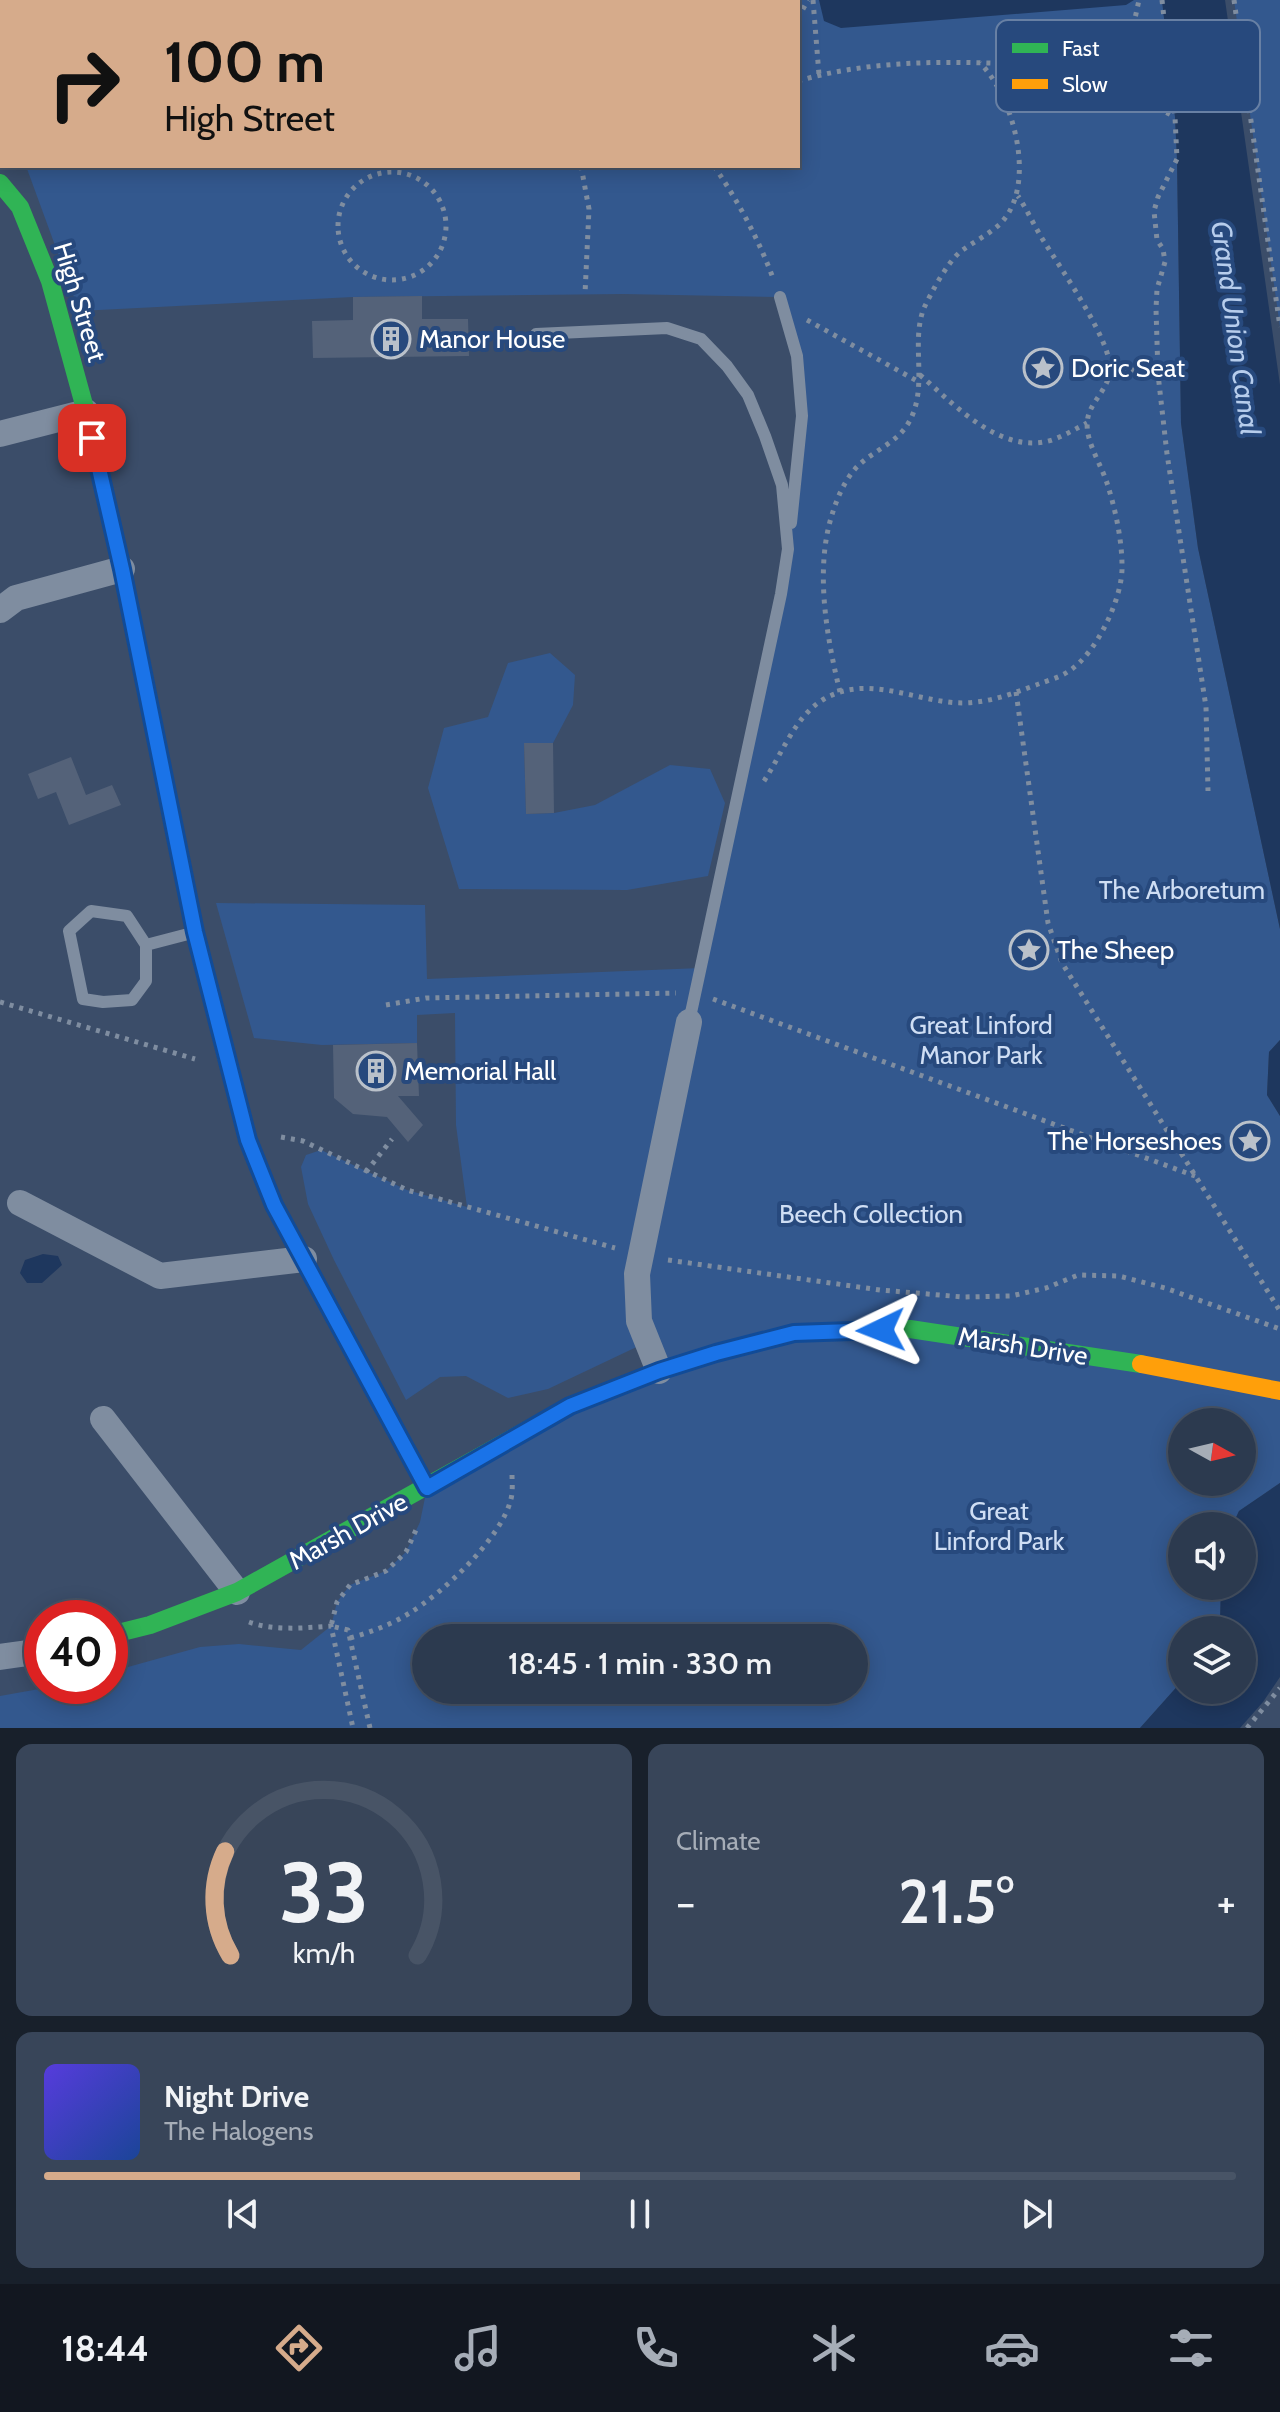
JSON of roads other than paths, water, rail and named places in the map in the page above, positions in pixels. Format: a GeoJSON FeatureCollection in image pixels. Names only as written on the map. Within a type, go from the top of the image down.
{"type":"FeatureCollection","features":[{"type":"Feature","properties":{"kind":"street","name":"High Street"},"geometry":{"type":"LineString","coordinates":[[0,183],[20,207],[50,281],[86,412],[122,569],[195,932],[248,1140],[274,1205],[427,1488]]}},
{"type":"Feature","properties":{"kind":"street"},"geometry":{"type":"LineString","coordinates":[[0,434],[86,412]]}},
{"type":"Feature","properties":{"kind":"street"},"geometry":{"type":"LineString","coordinates":[[0,610],[16,598],[122,569]]}},
{"type":"Feature","properties":{"kind":"street"},"geometry":{"type":"LineString","coordinates":[[659,1371],[639,1321],[637,1274],[689,1022]]}},
{"type":"Feature","properties":{"kind":"street"},"geometry":{"type":"LineString","coordinates":[[20,1203],[160,1276],[304,1259]]}},
{"type":"Feature","properties":{"kind":"street","name":"Marsh Drive"},"geometry":{"type":"LineString","coordinates":[[128,1630],[225,1596],[427,1488],[570,1406],[659,1371],[794,1333],[910,1329],[1167,1368],[1280,1391]]}},
{"type":"Feature","properties":{"kind":"street"},"geometry":{"type":"LineString","coordinates":[[103,1419],[225,1596]]}},
{"type":"Feature","properties":{"kind":"street"},"geometry":{"type":"LineString","coordinates":[[0,1657],[24,1654]]}},
{"type":"Feature","properties":{"kind":"lane"},"geometry":{"type":"LineString","coordinates":[[689,1022],[748,757],[788,549],[802,416],[797,356],[781,301]]}},
{"type":"Feature","properties":{"kind":"lane"},"geometry":{"type":"LineString","coordinates":[[536,334],[667,328],[701,339],[727,366],[748,395],[765,436],[782,485],[788,549]]}},
{"type":"Feature","properties":{"kind":"lane"},"geometry":{"type":"LineString","coordinates":[[91,911],[127,916],[146,945],[146,981],[132,1000],[103,1002],[83,999],[69,931],[91,911]]}},
{"type":"Feature","properties":{"kind":"lane"},"geometry":{"type":"LineString","coordinates":[[146,945],[195,932]]}},
{"type":"Feature","properties":{"kind":"water"},"geometry":{"type":"Polygon","coordinates":[[[819,0],[1134,0],[1126,5],[841,28],[824,21],[819,0]]]}},
{"type":"Feature","properties":{"kind":"water"},"geometry":{"type":"Polygon","coordinates":[[[1162,0],[1225,0],[1228,20],[1164,20],[1162,0]]]}},
{"type":"Feature","properties":{"kind":"water","name":"Grand Union Canal"},"geometry":{"type":"Polygon","coordinates":[[[1174,112],[1241,112],[1280,385],[1280,929],[1198,548],[1181,423],[1174,112]]]}},
{"type":"Feature","properties":{"kind":"water"},"geometry":{"type":"Polygon","coordinates":[[[1280,1040],[1280,1116],[1267,1095],[1269,1052],[1280,1040]]]}},
{"type":"Feature","properties":{"kind":"water"},"geometry":{"type":"Polygon","coordinates":[[[43,1254],[58,1256],[62,1265],[42,1283],[27,1283],[20,1273],[25,1260],[43,1254]]]}},
{"type":"Feature","properties":{"kind":"water"},"geometry":{"type":"Polygon","coordinates":[[[1280,1483],[1280,1677],[1240,1728],[1140,1728],[1168,1697],[1168,1704],[1256,1704],[1256,1616],[1220,1616],[1221,1600],[1256,1600],[1256,1512],[1239,1511],[1280,1483]]]}},
{"type":"Feature","properties":{"kind":"place","name":"Manor House"},"geometry":{"type":"Point","coordinates":[391,339]}},
{"type":"Feature","properties":{"kind":"place","name":"Doric Seat"},"geometry":{"type":"Point","coordinates":[1043,368]}},
{"type":"Feature","properties":{"kind":"place","name":"The Sheep"},"geometry":{"type":"Point","coordinates":[1029,950]}},
{"type":"Feature","properties":{"kind":"place","name":"Memorial Hall"},"geometry":{"type":"Point","coordinates":[376,1071]}},
{"type":"Feature","properties":{"kind":"place","name":"The Horseshoes"},"geometry":{"type":"Point","coordinates":[1250,1141]}},
{"type":"Feature","properties":{"kind":"park label","name":"The Arboretum"},"geometry":{"type":"Point","coordinates":[1182,890]}},
{"type":"Feature","properties":{"kind":"park label","name":"Great Linford Manor Park"},"geometry":{"type":"Point","coordinates":[981,1040]}},
{"type":"Feature","properties":{"kind":"park label","name":"Beech Collection"},"geometry":{"type":"Point","coordinates":[871,1214]}},
{"type":"Feature","properties":{"kind":"park label","name":"Great Linford Park"},"geometry":{"type":"Point","coordinates":[999,1526]}}]}
